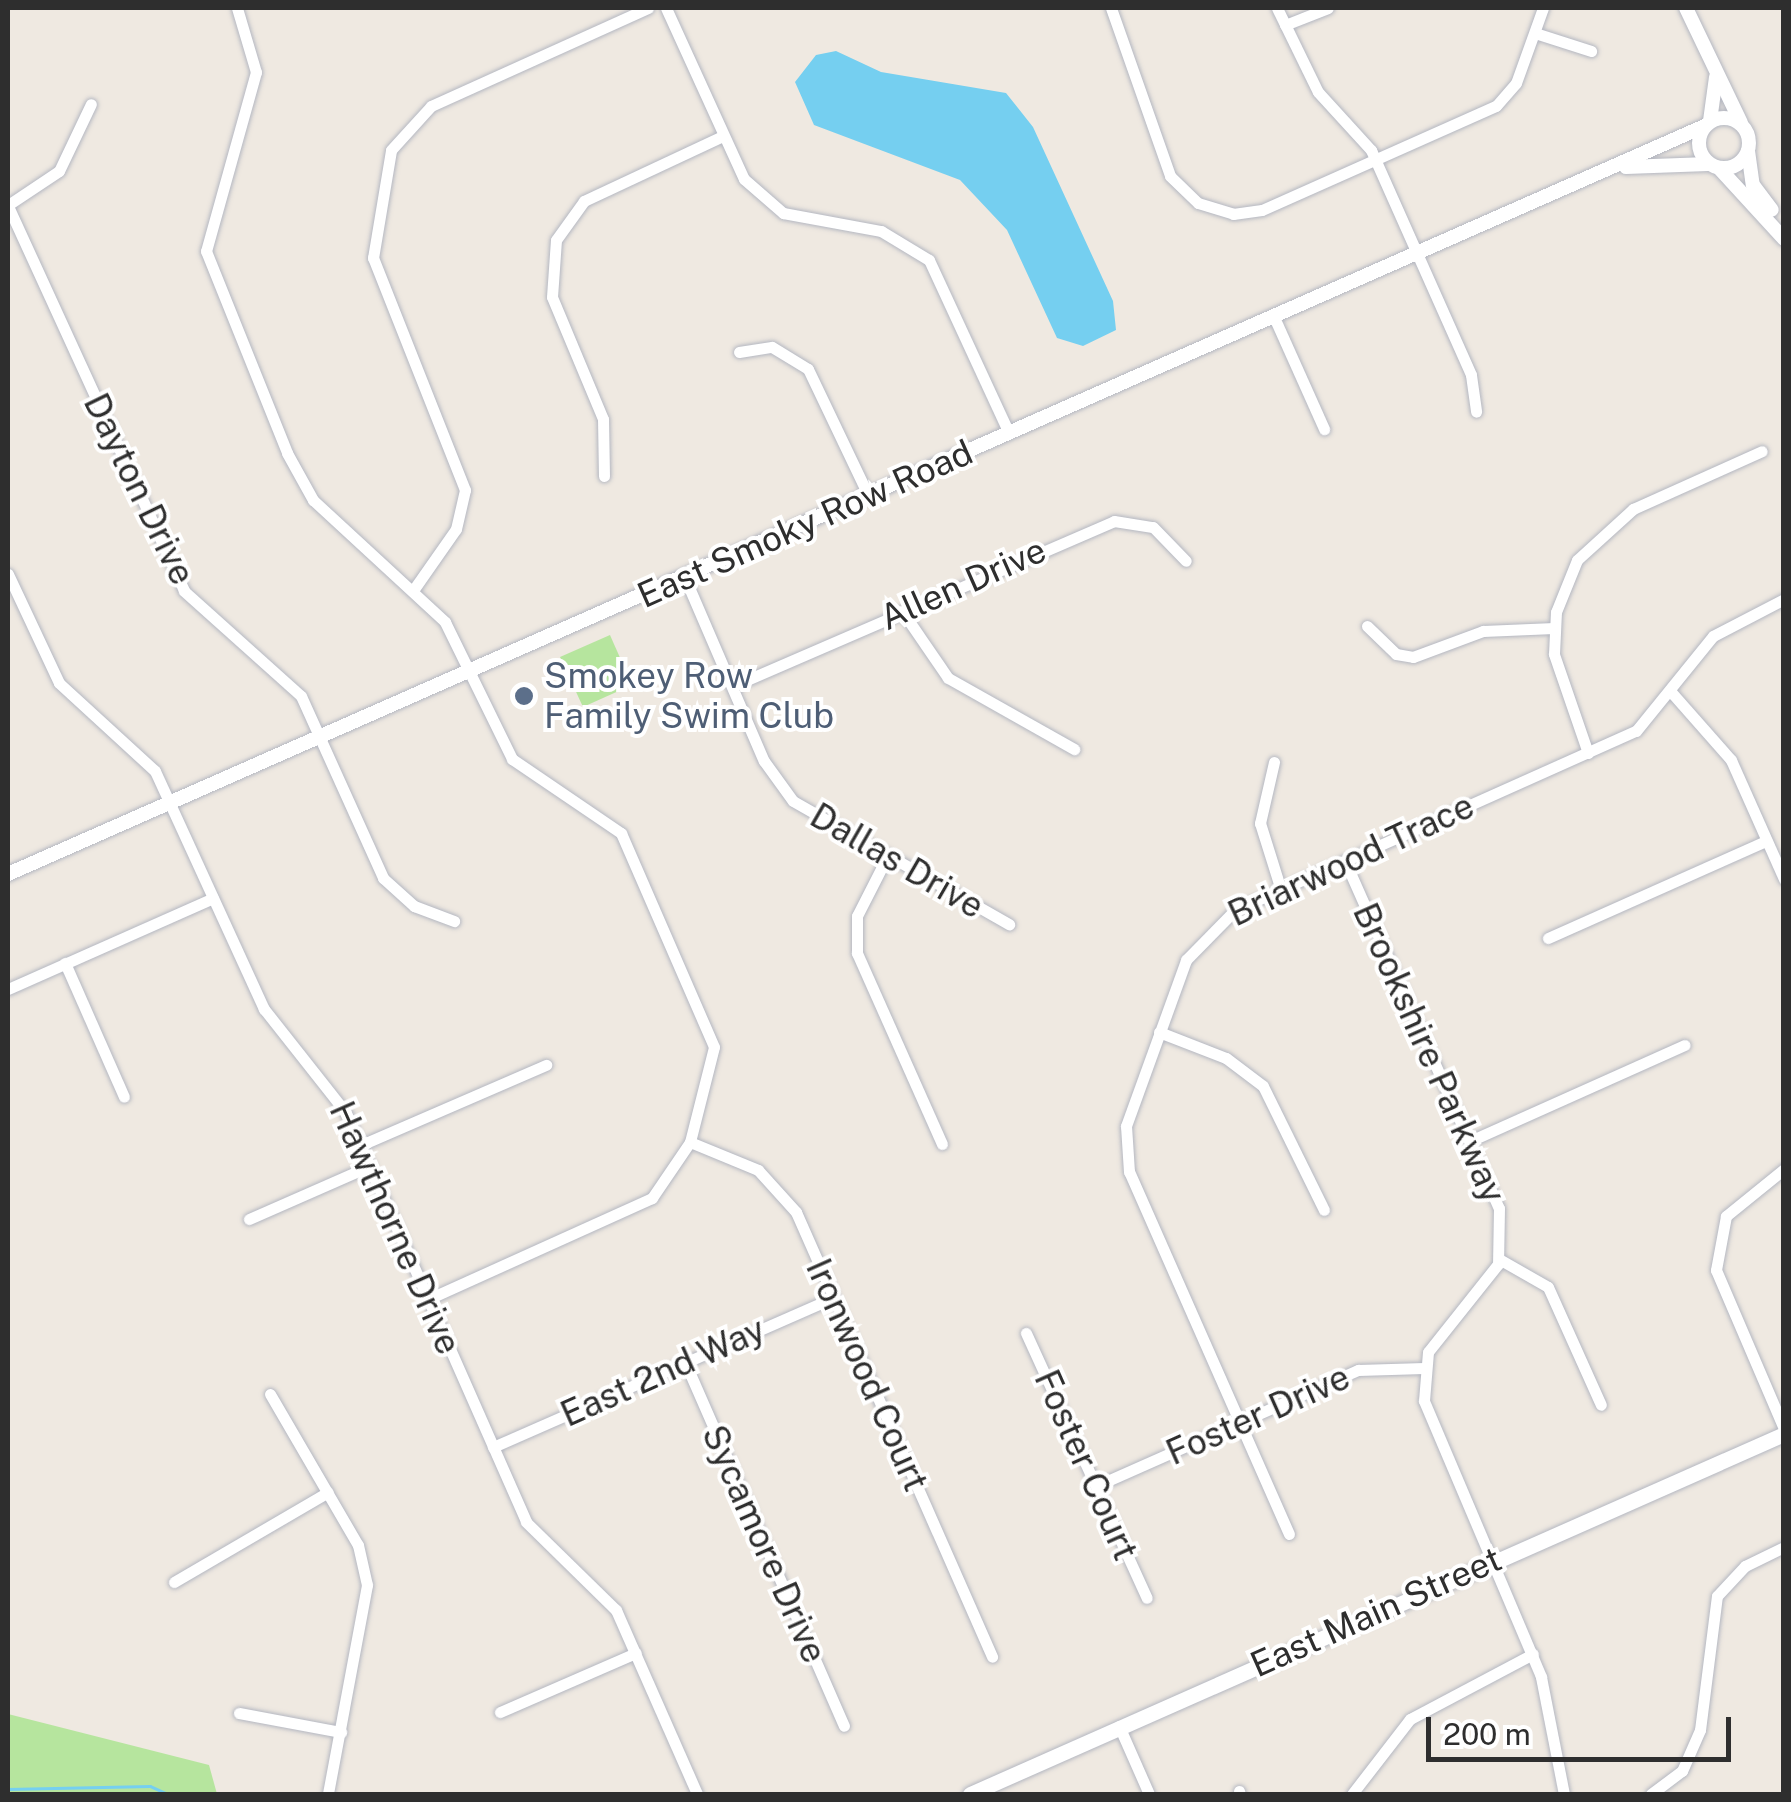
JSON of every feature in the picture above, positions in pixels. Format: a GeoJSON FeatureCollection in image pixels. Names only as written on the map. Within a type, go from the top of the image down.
{"type":"FeatureCollection","features":[{"type":"Feature","properties":{"kind":"main road","name":"East Main Street"},"geometry":{"type":"LineString","coordinates":[[970,1794],[1784,1431]]}},
{"type":"Feature","properties":{"kind":"street"},"geometry":{"type":"LineString","coordinates":[[237,8],[256,72],[208,238],[213,284],[305,489],[445,622],[512,759],[603,818],[631,848],[712,1033],[716,1064],[690,1142],[652,1198],[428,1298]]}},
{"type":"Feature","properties":{"kind":"street"},"geometry":{"type":"LineString","coordinates":[[414,590],[456,529],[465,490],[372,258],[391,150],[431,106],[648,8]]}},
{"type":"Feature","properties":{"kind":"street"},"geometry":{"type":"LineString","coordinates":[[666,8],[744,178],[783,213],[880,231],[929,260],[1009,433]]}},
{"type":"Feature","properties":{"kind":"street"},"geometry":{"type":"LineString","coordinates":[[1111,8],[1165,165],[1198,203],[1262,210],[1496,106],[1543,8]]}},
{"type":"Feature","properties":{"kind":"street"},"geometry":{"type":"LineString","coordinates":[[1277,8],[1318,92],[1376,160],[1470,375],[1476,412]]}},
{"type":"Feature","properties":{"kind":"street"},"geometry":{"type":"LineString","coordinates":[[1285,26],[1328,8]]}},
{"type":"Feature","properties":{"kind":"street"},"geometry":{"type":"LineString","coordinates":[[1686,8],[1741,124],[1753,185],[1784,227]]}},
{"type":"Feature","properties":{"kind":"street"},"geometry":{"type":"LineString","coordinates":[[1534,33],[1591,51]]}},
{"type":"Feature","properties":{"kind":"street"},"geometry":{"type":"LineString","coordinates":[[1716,76],[1699,148],[1784,240]]}},
{"type":"Feature","properties":{"kind":"street"},"geometry":{"type":"LineString","coordinates":[[8,206],[59,171],[90,104]]}},
{"type":"Feature","properties":{"kind":"street"},"geometry":{"type":"LineString","coordinates":[[1601,173],[1707,124],[1741,124]]}},
{"type":"Feature","properties":{"kind":"street"},"geometry":{"type":"LineString","coordinates":[[604,476],[603,419],[552,298],[556,240],[584,201],[723,136]]}},
{"type":"Feature","properties":{"kind":"street"},"geometry":{"type":"LineString","coordinates":[[1601,173],[1658,160],[1716,166],[1748,151]]}},
{"type":"Feature","properties":{"kind":"street","name":"East Smoky Row Road"},"geometry":{"type":"LineString","coordinates":[[8,874],[1601,173]]}},
{"type":"Feature","properties":{"kind":"street","name":"Dayton Drive"},"geometry":{"type":"LineString","coordinates":[[8,206],[184,591],[295,690],[383,878],[414,906],[454,921]]}},
{"type":"Feature","properties":{"kind":"street"},"geometry":{"type":"LineString","coordinates":[[1274,317],[1324,429]]}},
{"type":"Feature","properties":{"kind":"street"},"geometry":{"type":"LineString","coordinates":[[738,352],[772,347],[808,370],[868,496]]}},
{"type":"Feature","properties":{"kind":"street"},"geometry":{"type":"LineString","coordinates":[[1588,753],[1556,672],[1554,628],[1576,560],[1610,524],[1762,451]]}},
{"type":"Feature","properties":{"kind":"street","name":"Allen Drive"},"geometry":{"type":"LineString","coordinates":[[732,686],[1114,521],[1153,526],[1186,561]]}},
{"type":"Feature","properties":{"kind":"street","name":"Hawthorne Drive"},"geometry":{"type":"LineString","coordinates":[[8,574],[59,684],[149,764],[171,802],[264,1009],[338,1098],[534,1537],[602,1588],[636,1654],[697,1794]]}},
{"type":"Feature","properties":{"kind":"street","name":"Dallas Drive"},"geometry":{"type":"LineString","coordinates":[[685,578],[732,686],[793,801],[886,859],[1009,924]]}},
{"type":"Feature","properties":{"kind":"street","name":"Briarwood Trace"},"geometry":{"type":"LineString","coordinates":[[1289,1534],[1130,1172],[1126,1126],[1159,1032],[1205,932],[1281,890],[1636,732],[1672,693],[1714,636],[1784,599]]}},
{"type":"Feature","properties":{"kind":"street"},"geometry":{"type":"LineString","coordinates":[[902,611],[948,678],[1074,749]]}},
{"type":"Feature","properties":{"kind":"street"},"geometry":{"type":"LineString","coordinates":[[1366,626],[1396,654],[1413,658],[1494,629],[1554,628]]}},
{"type":"Feature","properties":{"kind":"street"},"geometry":{"type":"LineString","coordinates":[[1672,693],[1718,738],[1784,880]]}},
{"type":"Feature","properties":{"kind":"street"},"geometry":{"type":"LineString","coordinates":[[1274,762],[1260,823],[1281,890]]}},
{"type":"Feature","properties":{"kind":"street"},"geometry":{"type":"LineString","coordinates":[[1548,938],[1766,841]]}},
{"type":"Feature","properties":{"kind":"street"},"geometry":{"type":"LineString","coordinates":[[886,859],[857,916],[857,953],[942,1144]]}},
{"type":"Feature","properties":{"kind":"street","name":"Brookshire Parkway"},"geometry":{"type":"LineString","coordinates":[[1345,861],[1499,1208],[1500,1259]]}},
{"type":"Feature","properties":{"kind":"street"},"geometry":{"type":"LineString","coordinates":[[8,989],[213,898]]}},
{"type":"Feature","properties":{"kind":"street"},"geometry":{"type":"LineString","coordinates":[[66,963],[124,1097]]}},
{"type":"Feature","properties":{"kind":"street"},"geometry":{"type":"LineString","coordinates":[[1159,1032],[1226,1058],[1262,1086],[1324,1210]]}},
{"type":"Feature","properties":{"kind":"street"},"geometry":{"type":"LineString","coordinates":[[1470,1141],[1684,1045]]}},
{"type":"Feature","properties":{"kind":"street"},"geometry":{"type":"LineString","coordinates":[[361,1145],[546,1065]]}},
{"type":"Feature","properties":{"kind":"street","name":"Ironwood Court"},"geometry":{"type":"LineString","coordinates":[[690,1142],[778,1188],[833,1298],[992,1656]]}},
{"type":"Feature","properties":{"kind":"street"},"geometry":{"type":"LineString","coordinates":[[249,1220],[370,1166]]}},
{"type":"Feature","properties":{"kind":"street"},"geometry":{"type":"LineString","coordinates":[[1784,1169],[1726,1216],[1716,1270],[1784,1431]]}},
{"type":"Feature","properties":{"kind":"street"},"geometry":{"type":"LineString","coordinates":[[1564,1794],[1533,1654],[1428,1415],[1424,1368],[1436,1338],[1484,1290],[1500,1259],[1548,1287],[1601,1405]]}},
{"type":"Feature","properties":{"kind":"street","name":"East 2nd Way"},"geometry":{"type":"LineString","coordinates":[[493,1446],[833,1298]]}},
{"type":"Feature","properties":{"kind":"street","name":"Foster Court"},"geometry":{"type":"LineString","coordinates":[[1026,1333],[1146,1598]]}},
{"type":"Feature","properties":{"kind":"street","name":"Sycamore Drive"},"geometry":{"type":"LineString","coordinates":[[685,1362],[844,1726]]}},
{"type":"Feature","properties":{"kind":"street","name":"Foster Drive"},"geometry":{"type":"LineString","coordinates":[[1096,1486],[1358,1370],[1424,1368]]}},
{"type":"Feature","properties":{"kind":"street"},"geometry":{"type":"LineString","coordinates":[[270,1394],[328,1492],[368,1584],[328,1794]]}},
{"type":"Feature","properties":{"kind":"street"},"geometry":{"type":"LineString","coordinates":[[174,1582],[328,1492]]}},
{"type":"Feature","properties":{"kind":"street"},"geometry":{"type":"LineString","coordinates":[[1650,1794],[1682,1771],[1700,1730],[1717,1596],[1745,1566],[1784,1547]]}},
{"type":"Feature","properties":{"kind":"street"},"geometry":{"type":"LineString","coordinates":[[500,1712],[636,1654]]}},
{"type":"Feature","properties":{"kind":"street"},"geometry":{"type":"LineString","coordinates":[[1352,1794],[1410,1719],[1533,1654]]}},
{"type":"Feature","properties":{"kind":"street"},"geometry":{"type":"LineString","coordinates":[[239,1713],[341,1732]]}},
{"type":"Feature","properties":{"kind":"street"},"geometry":{"type":"LineString","coordinates":[[1119,1726],[1149,1794]]}},
{"type":"Feature","properties":{"kind":"green space"},"geometry":{"type":"Polygon","coordinates":[[[610,635],[632,685],[583,707],[560,657],[610,635]]]}},
{"type":"Feature","properties":{"kind":"green space"},"geometry":{"type":"Polygon","coordinates":[[[8,1714],[209,1765],[217,1794],[8,1794],[8,1714]]]}},
{"type":"Feature","properties":{"kind":"water"},"geometry":{"type":"Polygon","coordinates":[[[836,51],[881,72],[1006,93],[1033,127],[1113,301],[1116,330],[1083,346],[1057,338],[1007,230],[960,180],[814,125],[795,82],[816,55],[836,51]]]}},
{"type":"Feature","properties":{"kind":"waterway"},"geometry":{"type":"LineString","coordinates":[[8,1789],[150,1786],[168,1794]]}},
{"type":"Feature","properties":{"kind":"place","name":"Smokey Row Family Swim Club"},"geometry":{"type":"Point","coordinates":[524,696]}}]}
